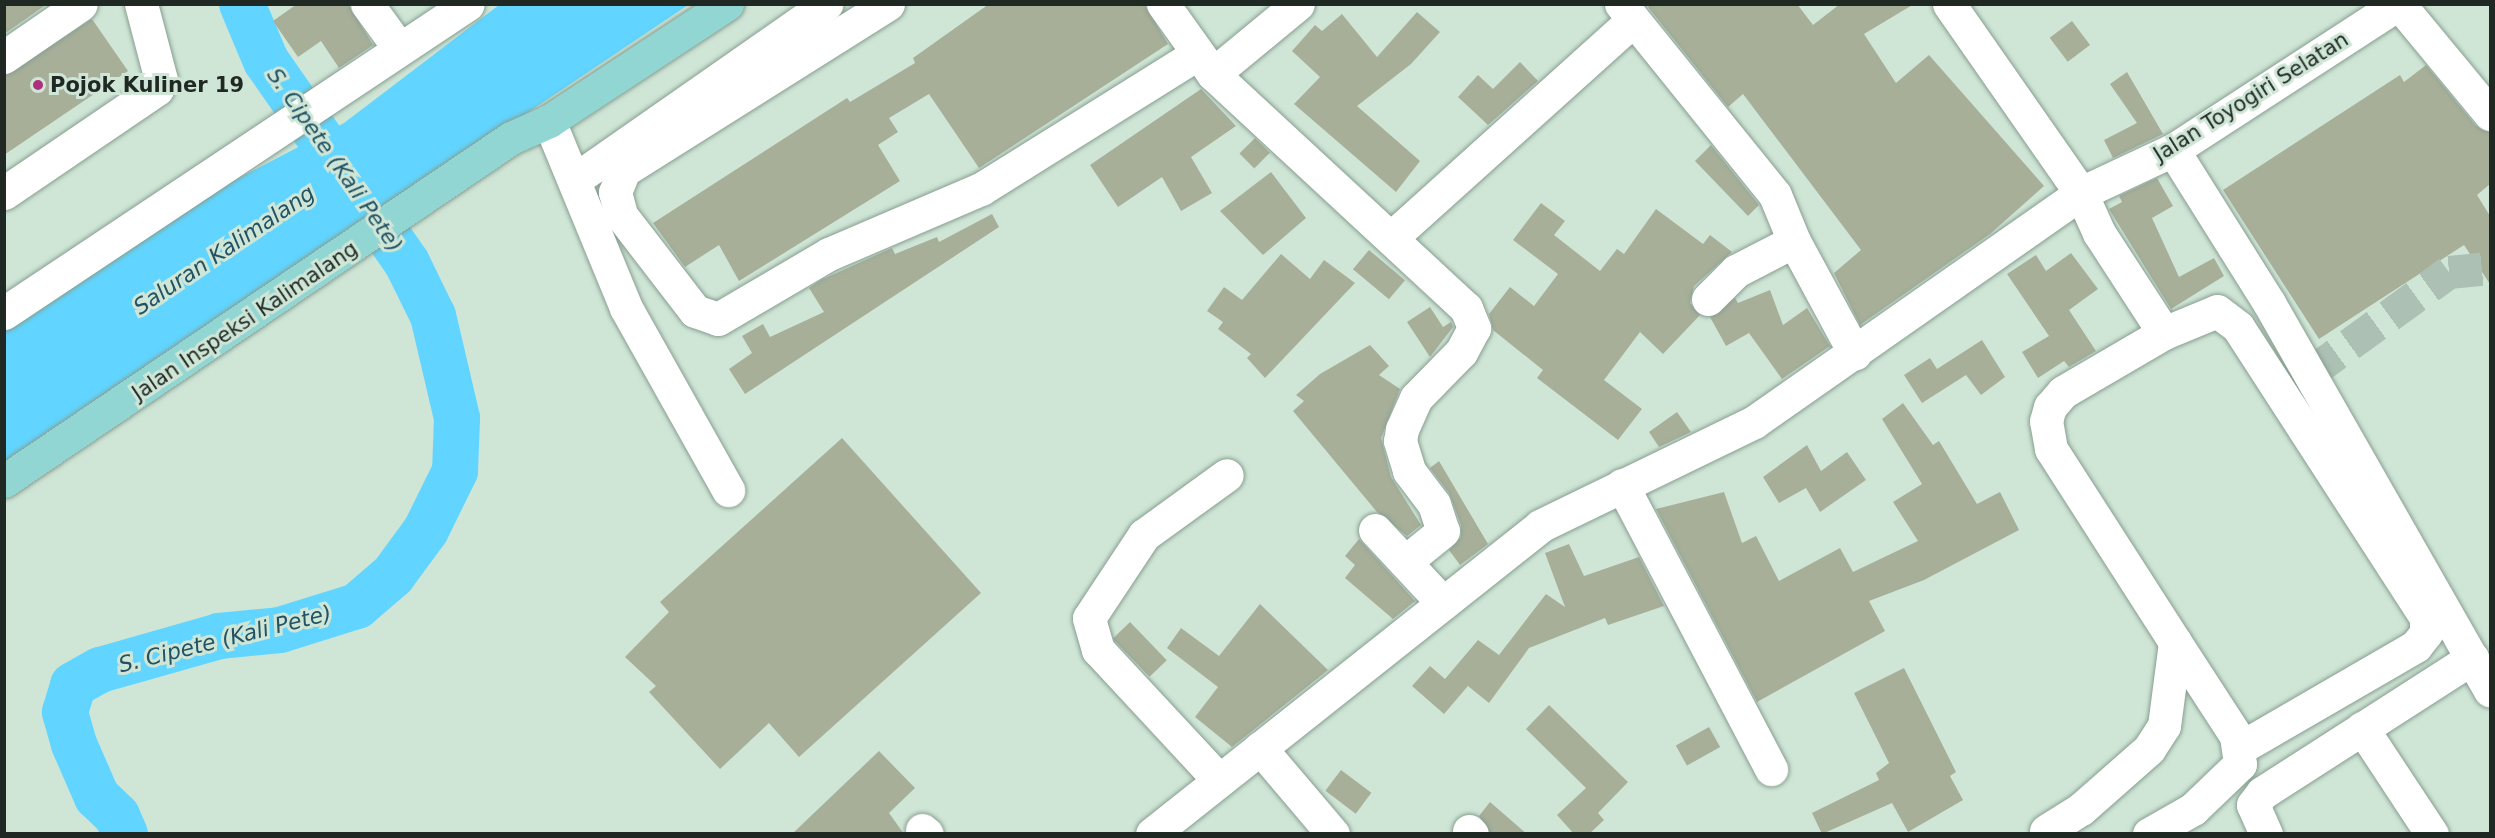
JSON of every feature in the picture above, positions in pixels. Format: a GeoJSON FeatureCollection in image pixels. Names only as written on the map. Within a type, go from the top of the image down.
{"type":"FeatureCollection","features":[{"type":"Feature","properties":{"kind":"main road","name":"Jalan Inspeksi Kalimalang"},"geometry":{"type":"LineString","coordinates":[[4,482],[219,339],[511,138],[549,121],[727,4]]}},
{"type":"Feature","properties":{"kind":"street"},"geometry":{"type":"LineString","coordinates":[[4,57],[81,4]]}},
{"type":"Feature","properties":{"kind":"street"},"geometry":{"type":"LineString","coordinates":[[4,194],[157,89],[161,80],[141,4]]}},
{"type":"Feature","properties":{"kind":"street"},"geometry":{"type":"LineString","coordinates":[[367,4],[399,48]]}},
{"type":"Feature","properties":{"kind":"street"},"geometry":{"type":"LineString","coordinates":[[4,313],[468,4]]}},
{"type":"Feature","properties":{"kind":"street"},"geometry":{"type":"LineString","coordinates":[[576,178],[826,4]]}},
{"type":"Feature","properties":{"kind":"street"},"geometry":{"type":"LineString","coordinates":[[888,4],[845,16],[624,170],[615,192],[621,215],[695,311],[718,319],[829,254],[981,189],[1205,64],[1298,4]]}},
{"type":"Feature","properties":{"kind":"street"},"geometry":{"type":"LineString","coordinates":[[1163,4],[1205,64],[1466,308],[1474,328],[1461,352],[1416,398],[1402,429],[1400,441],[1409,471],[1434,504],[1443,531],[1405,562]]}},
{"type":"Feature","properties":{"kind":"street"},"geometry":{"type":"LineString","coordinates":[[1949,4],[2081,193],[2099,234],[2164,333]]}},
{"type":"Feature","properties":{"kind":"street"},"geometry":{"type":"LineString","coordinates":[[2399,4],[2490,114]]}},
{"type":"Feature","properties":{"kind":"street","name":"Jalan Toyogiri Selatan"},"geometry":{"type":"LineString","coordinates":[[1152,834],[1540,526],[1754,422],[2081,193],[2173,150],[2399,4]]}},
{"type":"Feature","properties":{"kind":"street"},"geometry":{"type":"LineString","coordinates":[[1390,238],[1626,13],[1775,195],[1794,241],[1854,354]]}},
{"type":"Feature","properties":{"kind":"street"},"geometry":{"type":"LineString","coordinates":[[549,121],[576,178],[626,308],[728,490]]}},
{"type":"Feature","properties":{"kind":"street"},"geometry":{"type":"LineString","coordinates":[[2173,150],[2269,303],[2490,690]]}},
{"type":"Feature","properties":{"kind":"street"},"geometry":{"type":"LineString","coordinates":[[1708,299],[1736,271],[1794,241]]}},
{"type":"Feature","properties":{"kind":"street"},"geometry":{"type":"LineString","coordinates":[[2149,834],[2193,808],[2229,778],[2240,764],[2242,747],[2051,449],[2046,421],[2063,392],[2164,333],[2217,310],[2230,317],[2426,618],[2426,633],[2416,646],[2242,747]]}},
{"type":"Feature","properties":{"kind":"street"},"geometry":{"type":"LineString","coordinates":[[1219,780],[1098,650],[1089,618],[1144,535],[1227,475]]}},
{"type":"Feature","properties":{"kind":"street"},"geometry":{"type":"LineString","coordinates":[[1622,485],[1771,769]]}},
{"type":"Feature","properties":{"kind":"street"},"geometry":{"type":"LineString","coordinates":[[1375,530],[1443,603]]}},
{"type":"Feature","properties":{"kind":"street"},"geometry":{"type":"LineString","coordinates":[[2046,831],[2081,809],[2149,749],[2164,726],[2175,642]]}},
{"type":"Feature","properties":{"kind":"street"},"geometry":{"type":"LineString","coordinates":[[2265,834],[2253,805],[2262,793],[2472,658]]}},
{"type":"Feature","properties":{"kind":"street"},"geometry":{"type":"LineString","coordinates":[[2362,728],[2432,834]]}},
{"type":"Feature","properties":{"kind":"street"},"geometry":{"type":"LineString","coordinates":[[1260,748],[1333,834]]}},
{"type":"Feature","properties":{"kind":"water","name":"Saluran Kalimalang"},"geometry":{"type":"Polygon","coordinates":[[[499,5],[688,5],[5,463],[5,325],[157,221],[344,123],[499,5]]]}},
{"type":"Feature","properties":{"kind":"building"},"geometry":{"type":"Polygon","coordinates":[[[4,4],[47,4],[4,34],[4,4]]]}},
{"type":"Feature","properties":{"kind":"building"},"geometry":{"type":"Polygon","coordinates":[[[297,4],[348,4],[373,45],[339,68],[321,41],[298,57],[273,21],[297,4]]]}},
{"type":"Feature","properties":{"kind":"building"},"geometry":{"type":"Polygon","coordinates":[[[989,4],[1144,4],[1168,44],[979,168],[929,94],[889,118],[898,132],[878,145],[900,181],[739,281],[719,245],[685,267],[653,223],[847,98],[850,102],[915,63],[913,58],[989,4]]]}},
{"type":"Feature","properties":{"kind":"building"},"geometry":{"type":"Polygon","coordinates":[[[1651,4],[1797,4],[1813,25],[1840,4],[1914,4],[1864,34],[1896,83],[1929,55],[2044,186],[1990,234],[1860,325],[1834,273],[1861,250],[1743,94],[1728,107],[1648,7],[1651,4]]]}},
{"type":"Feature","properties":{"kind":"building"},"geometry":{"type":"Polygon","coordinates":[[[1417,12],[1440,32],[1411,64],[1357,106],[1420,161],[1396,192],[1294,104],[1320,77],[1292,51],[1315,25],[1322,31],[1342,14],[1377,57],[1417,12]]]}},
{"type":"Feature","properties":{"kind":"building"},"geometry":{"type":"Polygon","coordinates":[[[92,19],[128,71],[4,155],[4,76],[92,19]]]}},
{"type":"Feature","properties":{"kind":"building"},"geometry":{"type":"Polygon","coordinates":[[[2072,21],[2090,45],[2068,62],[2050,38],[2072,21]]]}},
{"type":"Feature","properties":{"kind":"building"},"geometry":{"type":"Polygon","coordinates":[[[1520,62],[1538,81],[1488,125],[1458,97],[1478,75],[1493,89],[1520,62]]]}},
{"type":"Feature","properties":{"kind":"building"},"geometry":{"type":"Polygon","coordinates":[[[2426,65],[2476,126],[2490,132],[2490,184],[2477,195],[2490,216],[2490,284],[2464,245],[2319,339],[2223,190],[2400,75],[2404,82],[2426,65]]]}},
{"type":"Feature","properties":{"kind":"building"},"geometry":{"type":"Polygon","coordinates":[[[2127,72],[2163,134],[2113,158],[2104,140],[2137,123],[2110,84],[2127,72]]]}},
{"type":"Feature","properties":{"kind":"building"},"geometry":{"type":"Polygon","coordinates":[[[1201,89],[1236,126],[1191,157],[1212,193],[1181,211],[1162,177],[1118,207],[1090,165],[1201,89]]]}},
{"type":"Feature","properties":{"kind":"building"},"geometry":{"type":"Polygon","coordinates":[[[1255,138],[1270,153],[1254,168],[1239,154],[1255,138]]]}},
{"type":"Feature","properties":{"kind":"building"},"geometry":{"type":"Polygon","coordinates":[[[1711,145],[1759,205],[1748,216],[1695,161],[1711,145]]]}},
{"type":"Feature","properties":{"kind":"building"},"geometry":{"type":"Polygon","coordinates":[[[1271,172],[1306,218],[1263,255],[1220,211],[1271,172]]]}},
{"type":"Feature","properties":{"kind":"building"},"geometry":{"type":"Polygon","coordinates":[[[2157,178],[2173,206],[2152,218],[2179,277],[2214,258],[2224,276],[2171,309],[2109,209],[2122,202],[2119,196],[2157,178]]]}},
{"type":"Feature","properties":{"kind":"building"},"geometry":{"type":"Polygon","coordinates":[[[1541,203],[1565,221],[1554,235],[1600,271],[1617,249],[1624,254],[1656,209],[1703,244],[1710,235],[1732,252],[1694,286],[1690,303],[1700,315],[1663,354],[1640,332],[1604,380],[1642,409],[1618,440],[1537,378],[1543,370],[1493,330],[1489,314],[1510,287],[1534,306],[1558,274],[1513,240],[1541,203]]]}},
{"type":"Feature","properties":{"kind":"building"},"geometry":{"type":"Polygon","coordinates":[[[992,214],[999,227],[745,394],[729,369],[752,353],[742,336],[763,324],[770,337],[824,312],[809,288],[821,280],[892,248],[895,254],[937,237],[939,242],[992,214]]]}},
{"type":"Feature","properties":{"kind":"building"},"geometry":{"type":"Polygon","coordinates":[[[1369,250],[1405,280],[1389,299],[1353,269],[1369,250]]]}},
{"type":"Feature","properties":{"kind":"building"},"geometry":{"type":"Polygon","coordinates":[[[2071,253],[2098,289],[2069,310],[2096,351],[2069,367],[2064,361],[2038,378],[2022,352],[2049,336],[2007,274],[2036,255],[2046,271],[2071,253]]]}},
{"type":"Feature","properties":{"kind":"building"},"geometry":{"type":"Polygon","coordinates":[[[1281,254],[1310,279],[1324,260],[1355,283],[1265,378],[1247,358],[1251,354],[1218,329],[1223,322],[1207,311],[1224,287],[1242,300],[1281,254]]]}},
{"type":"Feature","properties":{"kind":"building"},"geometry":{"type":"Polygon","coordinates":[[[1770,290],[1783,325],[1807,308],[1830,346],[1782,379],[1749,333],[1726,346],[1710,317],[1735,298],[1738,303],[1770,290]]]}},
{"type":"Feature","properties":{"kind":"building"},"geometry":{"type":"Polygon","coordinates":[[[1430,307],[1443,327],[1451,322],[1453,327],[1430,357],[1407,322],[1430,307]]]}},
{"type":"Feature","properties":{"kind":"building"},"geometry":{"type":"Polygon","coordinates":[[[1982,340],[2005,377],[1981,395],[1966,375],[1922,403],[1904,375],[1930,358],[1937,369],[1982,340]]]}},
{"type":"Feature","properties":{"kind":"building"},"geometry":{"type":"Polygon","coordinates":[[[1370,345],[1389,366],[1379,375],[1400,389],[1381,438],[1391,477],[1421,525],[1407,536],[1377,512],[1293,411],[1304,401],[1296,395],[1320,374],[1370,345]]]}},
{"type":"Feature","properties":{"kind":"building"},"geometry":{"type":"Polygon","coordinates":[[[1903,403],[1933,445],[1939,441],[1977,504],[2000,492],[2019,530],[1924,580],[1869,601],[1885,631],[1757,702],[1656,509],[1724,492],[1742,543],[1756,536],[1779,581],[1840,548],[1853,572],[1918,541],[1893,502],[1922,484],[1882,419],[1903,403]]]}},
{"type":"Feature","properties":{"kind":"building"},"geometry":{"type":"Polygon","coordinates":[[[1677,412],[1691,432],[1659,447],[1649,432],[1677,412]]]}},
{"type":"Feature","properties":{"kind":"building"},"geometry":{"type":"Polygon","coordinates":[[[842,438],[981,593],[799,757],[769,723],[720,769],[649,692],[656,686],[625,657],[669,612],[660,602],[842,438]]]}},
{"type":"Feature","properties":{"kind":"building"},"geometry":{"type":"Polygon","coordinates":[[[1807,445],[1821,471],[1847,452],[1866,480],[1820,512],[1806,488],[1779,503],[1763,477],[1807,445]]]}},
{"type":"Feature","properties":{"kind":"building"},"geometry":{"type":"Polygon","coordinates":[[[1439,461],[1488,544],[1460,565],[1449,550],[1461,537],[1461,525],[1449,493],[1430,468],[1439,461]]]}},
{"type":"Feature","properties":{"kind":"building"},"geometry":{"type":"Polygon","coordinates":[[[1359,539],[1415,601],[1393,619],[1345,578],[1355,565],[1345,556],[1359,539]]]}},
{"type":"Feature","properties":{"kind":"building"},"geometry":{"type":"Polygon","coordinates":[[[1569,544],[1584,576],[1639,557],[1664,606],[1608,625],[1605,618],[1529,648],[1489,703],[1468,686],[1444,714],[1412,686],[1430,666],[1445,679],[1478,640],[1499,655],[1546,594],[1565,607],[1545,553],[1569,544]]]}},
{"type":"Feature","properties":{"kind":"building"},"geometry":{"type":"Polygon","coordinates":[[[1260,604],[1328,670],[1232,747],[1195,717],[1218,687],[1167,648],[1181,628],[1219,656],[1260,604]]]}},
{"type":"Feature","properties":{"kind":"building"},"geometry":{"type":"Polygon","coordinates":[[[1130,622],[1167,660],[1150,677],[1113,639],[1130,622]]]}},
{"type":"Feature","properties":{"kind":"building"},"geometry":{"type":"Polygon","coordinates":[[[1904,668],[1956,772],[1950,776],[1963,800],[1908,832],[1892,803],[1822,834],[1812,813],[1879,780],[1876,773],[1889,763],[1854,693],[1904,668]]]}},
{"type":"Feature","properties":{"kind":"building"},"geometry":{"type":"Polygon","coordinates":[[[1549,705],[1628,782],[1598,813],[1604,820],[1589,834],[1574,834],[1557,815],[1586,788],[1526,729],[1549,705]]]}},
{"type":"Feature","properties":{"kind":"building"},"geometry":{"type":"Polygon","coordinates":[[[1709,727],[1720,747],[1687,766],[1676,745],[1709,727]]]}},
{"type":"Feature","properties":{"kind":"building"},"geometry":{"type":"Polygon","coordinates":[[[879,751],[915,788],[889,813],[904,834],[792,834],[879,751]]]}},
{"type":"Feature","properties":{"kind":"building"},"geometry":{"type":"Polygon","coordinates":[[[1341,770],[1371,793],[1356,814],[1325,791],[1341,770]]]}},
{"type":"Feature","properties":{"kind":"building"},"geometry":{"type":"Polygon","coordinates":[[[1490,802],[1527,834],[1490,834],[1479,816],[1490,802]]]}},
{"type":"Feature","properties":{"kind":"waterway","name":"S. Cipete (Kali Pete)"},"geometry":{"type":"LineString","coordinates":[[125,834],[117,816],[97,797],[74,744],[65,712],[73,685],[100,670],[219,636],[280,630],[357,606],[393,575],[426,530],[455,471],[457,418],[433,316],[407,263],[266,61],[242,4]]}},
{"type":"Feature","properties":{"kind":"tunnel"},"geometry":{"type":"LineString","coordinates":[[2310,373],[2449,272],[2490,268]]}},
{"type":"Feature","properties":{"kind":"place","name":"Pojok Kuliner 19"},"geometry":{"type":"Point","coordinates":[38,85]}}]}
